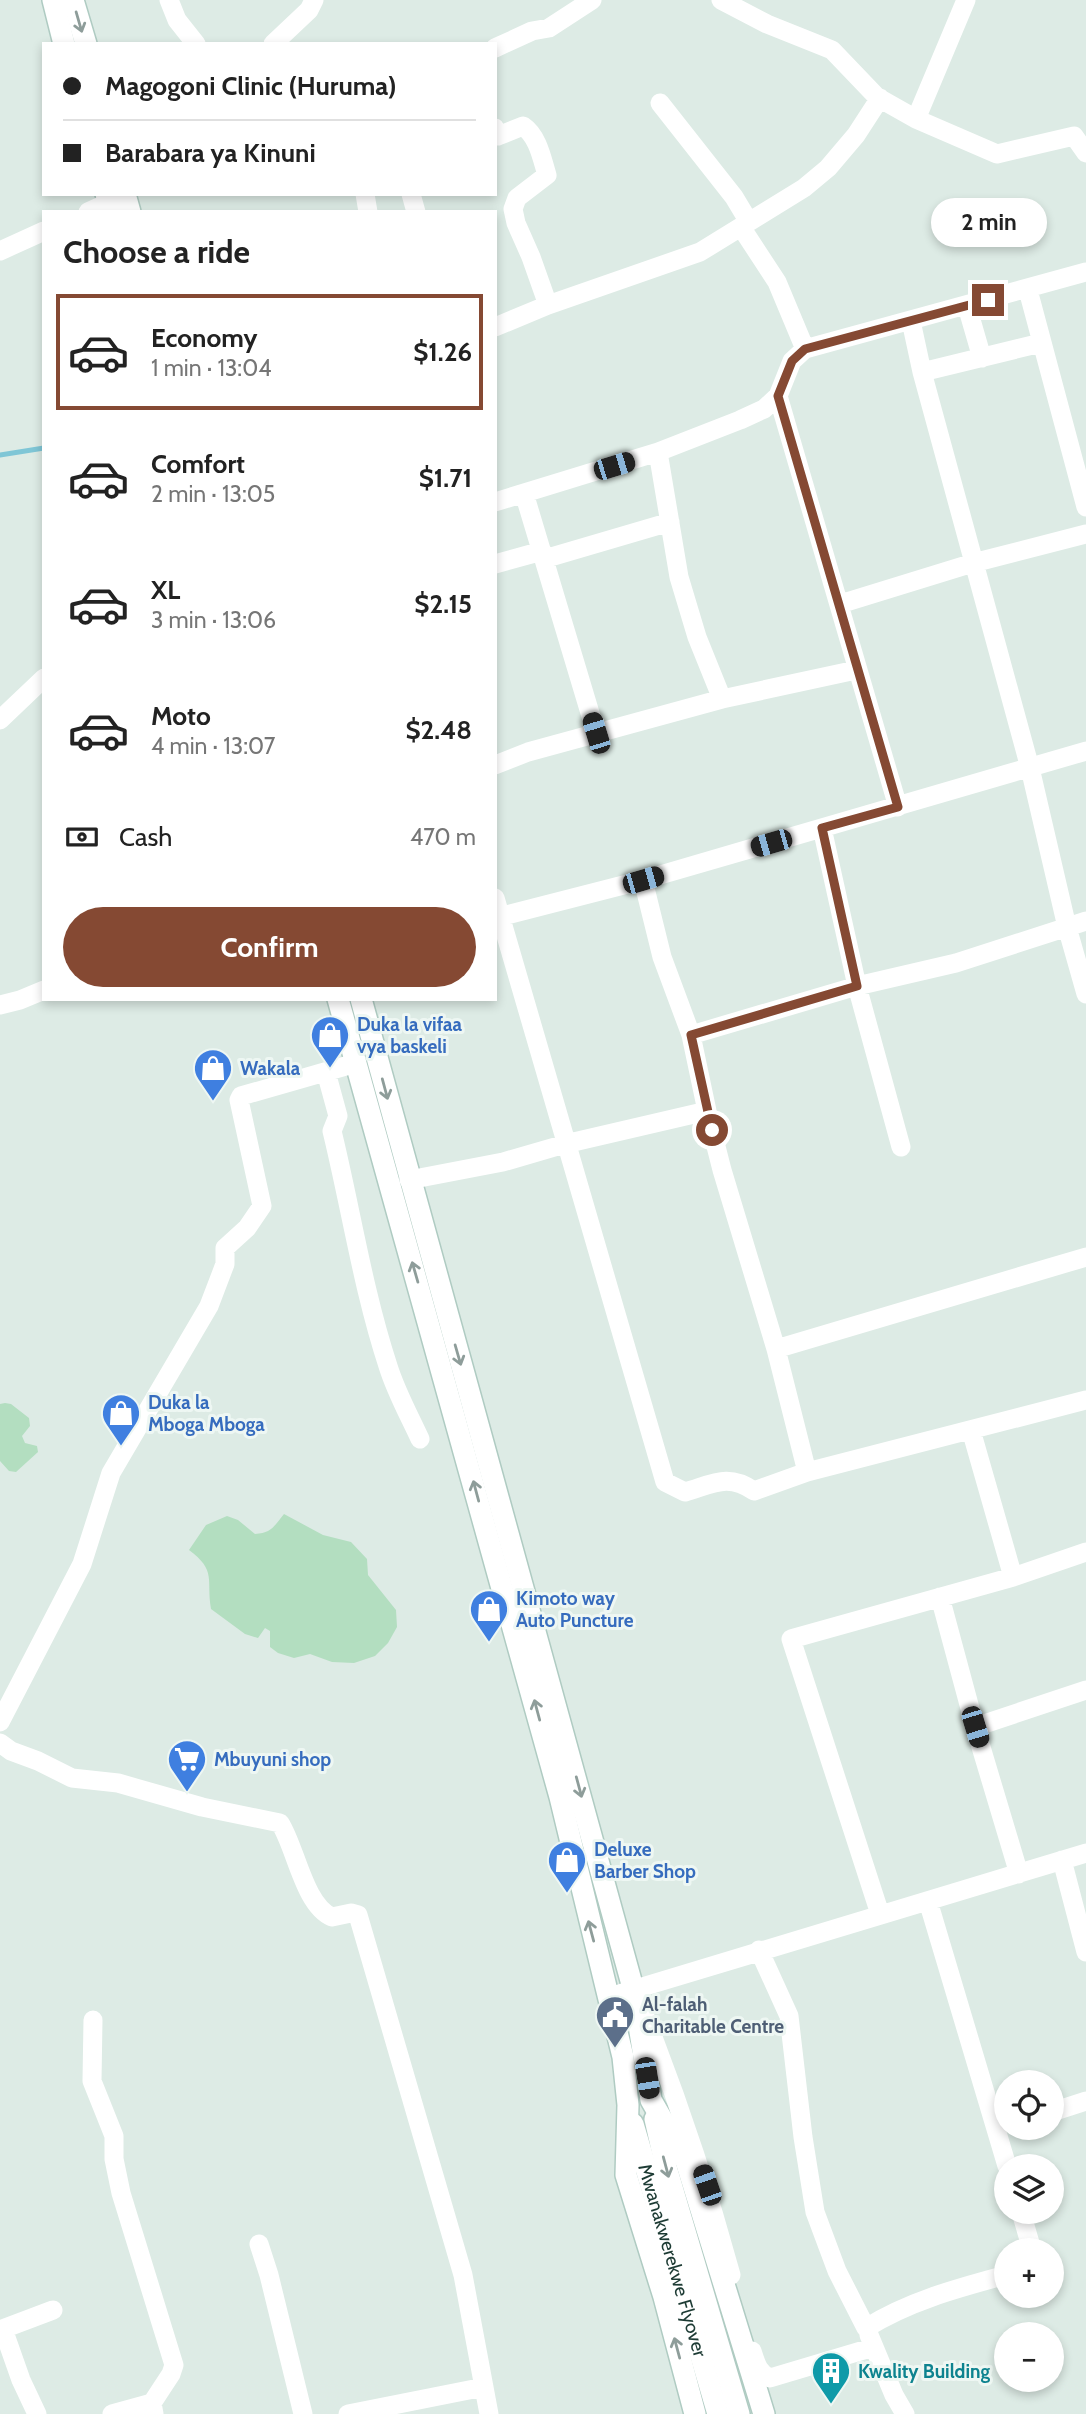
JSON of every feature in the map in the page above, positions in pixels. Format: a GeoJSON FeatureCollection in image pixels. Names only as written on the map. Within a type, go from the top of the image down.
{"type":"FeatureCollection","features":[{"type":"Feature","properties":{"kind":"main road"},"geometry":{"type":"LineString","coordinates":[[53,0],[64,42]]}},
{"type":"Feature","properties":{"kind":"main road"},"geometry":{"type":"LineString","coordinates":[[73,0],[85,42]]}},
{"type":"Feature","properties":{"kind":"main road"},"geometry":{"type":"LineString","coordinates":[[339,1001],[560,1797],[623,2057],[628,2105],[626,2175],[664,2297],[695,2414]]}},
{"type":"Feature","properties":{"kind":"main road","name":"Mwanakwerekwe Flyover"},"geometry":{"type":"LineString","coordinates":[[362,1001],[409,1180],[572,1759],[633,1988],[651,2100],[666,2167],[739,2414]]}},
{"type":"Feature","properties":{"kind":"main road"},"geometry":{"type":"LineString","coordinates":[[651,2100],[686,2161],[764,2414]]}},
{"type":"Feature","properties":{"kind":"main road","name":"Mwanakwerekwe Flyover"},"geometry":{"type":"LineString","coordinates":[[628,2105],[718,2414]]}},
{"type":"Feature","properties":{"kind":"street"},"geometry":{"type":"LineString","coordinates":[[169,0],[177,20],[194,42]]}},
{"type":"Feature","properties":{"kind":"street"},"geometry":{"type":"LineString","coordinates":[[275,42],[309,10],[314,0]]}},
{"type":"Feature","properties":{"kind":"street"},"geometry":{"type":"LineString","coordinates":[[497,47],[532,31],[549,27],[592,0]]}},
{"type":"Feature","properties":{"kind":"street"},"geometry":{"type":"LineString","coordinates":[[721,0],[767,24],[831,50],[880,98],[916,119],[997,153],[1074,136],[1086,153]]}},
{"type":"Feature","properties":{"kind":"street"},"geometry":{"type":"LineString","coordinates":[[916,119],[966,0]]}},
{"type":"Feature","properties":{"kind":"street"},"geometry":{"type":"LineString","coordinates":[[497,326],[548,305],[700,252],[804,188],[828,168],[856,135],[880,98]]}},
{"type":"Feature","properties":{"kind":"street"},"geometry":{"type":"LineString","coordinates":[[660,103],[734,197],[745,224],[777,282],[805,349]]}},
{"type":"Feature","properties":{"kind":"street"},"geometry":{"type":"LineString","coordinates":[[497,133],[498,136],[523,126],[528,129],[537,144],[547,175],[517,198],[513,209],[548,305]]}},
{"type":"Feature","properties":{"kind":"street"},"geometry":{"type":"LineString","coordinates":[[94,210],[118,202]]}},
{"type":"Feature","properties":{"kind":"street"},"geometry":{"type":"LineString","coordinates":[[0,251],[42,232]]}},
{"type":"Feature","properties":{"kind":"street"},"geometry":{"type":"LineString","coordinates":[[497,501],[658,452],[764,409],[778,396],[792,361],[805,349],[1086,272]]}},
{"type":"Feature","properties":{"kind":"street"},"geometry":{"type":"LineString","coordinates":[[1028,290],[1086,507]]}},
{"type":"Feature","properties":{"kind":"street"},"geometry":{"type":"LineString","coordinates":[[967,306],[982,358]]}},
{"type":"Feature","properties":{"kind":"street"},"geometry":{"type":"LineString","coordinates":[[911,321],[973,563],[1077,924],[1086,994]]}},
{"type":"Feature","properties":{"kind":"street"},"geometry":{"type":"LineString","coordinates":[[922,372],[1041,343]]}},
{"type":"Feature","properties":{"kind":"street"},"geometry":{"type":"LineString","coordinates":[[778,396],[898,807]]}},
{"type":"Feature","properties":{"kind":"street"},"geometry":{"type":"LineString","coordinates":[[658,452],[680,578],[698,637],[722,699]]}},
{"type":"Feature","properties":{"kind":"street"},"geometry":{"type":"LineString","coordinates":[[524,493],[596,733]]}},
{"type":"Feature","properties":{"kind":"street"},"geometry":{"type":"LineString","coordinates":[[497,564],[543,555],[670,522]]}},
{"type":"Feature","properties":{"kind":"street"},"geometry":{"type":"LineString","coordinates":[[840,604],[973,563],[1086,534]]}},
{"type":"Feature","properties":{"kind":"street"},"geometry":{"type":"LineString","coordinates":[[497,764],[528,752],[722,699],[856,670]]}},
{"type":"Feature","properties":{"kind":"street"},"geometry":{"type":"LineString","coordinates":[[0,720],[42,680]]}},
{"type":"Feature","properties":{"kind":"street"},"geometry":{"type":"LineString","coordinates":[[1086,751],[643,880],[497,910],[665,1482],[685,1492],[729,1480],[740,1481],[754,1491],[807,1472],[1086,1400]]}},
{"type":"Feature","properties":{"kind":"street"},"geometry":{"type":"LineString","coordinates":[[822,828],[857,986],[901,1147]]}},
{"type":"Feature","properties":{"kind":"street"},"geometry":{"type":"LineString","coordinates":[[643,880],[662,957],[691,1035],[706,1111],[776,1349],[807,1472]]}},
{"type":"Feature","properties":{"kind":"street"},"geometry":{"type":"LineString","coordinates":[[691,1035],[857,986],[956,963],[1077,924]]}},
{"type":"Feature","properties":{"kind":"street"},"geometry":{"type":"LineString","coordinates":[[0,1005],[42,991]]}},
{"type":"Feature","properties":{"kind":"street"},"geometry":{"type":"LineString","coordinates":[[0,1722],[82,1564],[111,1473],[209,1306],[225,1264],[225,1248],[247,1228],[262,1206],[239,1100],[241,1096],[356,1063]]}},
{"type":"Feature","properties":{"kind":"street"},"geometry":{"type":"LineString","coordinates":[[326,1072],[338,1116],[332,1131],[370,1302],[397,1391],[420,1440]]}},
{"type":"Feature","properties":{"kind":"street"},"geometry":{"type":"LineString","coordinates":[[409,1180],[503,1162],[565,1144],[706,1111]]}},
{"type":"Feature","properties":{"kind":"street"},"geometry":{"type":"LineString","coordinates":[[776,1349],[1086,1256]]}},
{"type":"Feature","properties":{"kind":"street"},"geometry":{"type":"LineString","coordinates":[[971,1430],[1013,1577]]}},
{"type":"Feature","properties":{"kind":"street"},"geometry":{"type":"LineString","coordinates":[[880,1914],[791,1639],[1013,1577],[1086,1552]]}},
{"type":"Feature","properties":{"kind":"street"},"geometry":{"type":"LineString","coordinates":[[940,1597],[1019,1874]]}},
{"type":"Feature","properties":{"kind":"street"},"geometry":{"type":"LineString","coordinates":[[975,1727],[1086,1690]]}},
{"type":"Feature","properties":{"kind":"street"},"geometry":{"type":"LineString","coordinates":[[0,1743],[10,1751],[72,1778],[118,1783],[202,1808],[280,1823],[303,1878],[320,1908],[332,1917],[351,1913],[358,1915],[463,2275],[489,2414]]}},
{"type":"Feature","properties":{"kind":"street"},"geometry":{"type":"LineString","coordinates":[[609,1997],[1086,1853]]}},
{"type":"Feature","properties":{"kind":"street"},"geometry":{"type":"LineString","coordinates":[[1062,1860],[1086,1952]]}},
{"type":"Feature","properties":{"kind":"street"},"geometry":{"type":"LineString","coordinates":[[928,1901],[994,2107]]}},
{"type":"Feature","properties":{"kind":"street"},"geometry":{"type":"LineString","coordinates":[[759,1950],[789,2016],[803,2137],[816,2212],[837,2271],[905,2414]]}},
{"type":"Feature","properties":{"kind":"street"},"geometry":{"type":"LineString","coordinates":[[633,1988],[668,2074],[707,2185],[757,2367],[763,2375],[770,2378],[874,2347]]}},
{"type":"Feature","properties":{"kind":"street"},"geometry":{"type":"LineString","coordinates":[[93,2020],[92,2081],[114,2136],[114,2159],[121,2193],[174,2365],[153,2409],[111,2414]]}},
{"type":"Feature","properties":{"kind":"street"},"geometry":{"type":"LineString","coordinates":[[1064,2108],[1086,2101]]}},
{"type":"Feature","properties":{"kind":"street"},"geometry":{"type":"LineString","coordinates":[[259,2244],[270,2275],[303,2414]]}},
{"type":"Feature","properties":{"kind":"street"},"geometry":{"type":"LineString","coordinates":[[866,2328],[883,2317],[943,2292],[994,2278]]}},
{"type":"Feature","properties":{"kind":"street"},"geometry":{"type":"LineString","coordinates":[[37,2414],[1,2330],[53,2310]]}},
{"type":"Feature","properties":{"kind":"street"},"geometry":{"type":"LineString","coordinates":[[348,2414],[484,2388]]}},
{"type":"Feature","properties":{"kind":"green space"},"geometry":{"type":"Polygon","coordinates":[[[0,1404],[11,1404],[29,1418],[30,1426],[22,1436],[25,1443],[37,1446],[38,1452],[16,1472],[9,1471],[0,1461],[0,1404]]]}},
{"type":"Feature","properties":{"kind":"green space"},"geometry":{"type":"Polygon","coordinates":[[[284,1514],[323,1535],[351,1542],[367,1559],[368,1575],[396,1610],[397,1627],[388,1643],[375,1656],[354,1663],[332,1662],[310,1654],[294,1658],[278,1653],[270,1647],[270,1631],[265,1628],[258,1638],[245,1634],[211,1609],[207,1570],[189,1550],[206,1525],[227,1516],[238,1520],[255,1534],[272,1528],[284,1514]]]}},
{"type":"Feature","properties":{"kind":"waterway"},"geometry":{"type":"LineString","coordinates":[[0,455],[42,448]]}},
{"type":"Feature","properties":{"kind":"place","name":"Duka la vifaa vya baskeli"},"geometry":{"type":"Point","coordinates":[330,1069]}},
{"type":"Feature","properties":{"kind":"place","name":"Wakala"},"geometry":{"type":"Point","coordinates":[213,1102]}},
{"type":"Feature","properties":{"kind":"place","name":"Duka la Mboga Mboga"},"geometry":{"type":"Point","coordinates":[121,1447]}},
{"type":"Feature","properties":{"kind":"place","name":"Kimoto way Auto Puncture"},"geometry":{"type":"Point","coordinates":[489,1643]}},
{"type":"Feature","properties":{"kind":"place","name":"Mbuyuni shop"},"geometry":{"type":"Point","coordinates":[187,1793]}},
{"type":"Feature","properties":{"kind":"place","name":"Deluxe Barber Shop"},"geometry":{"type":"Point","coordinates":[567,1894]}},
{"type":"Feature","properties":{"kind":"place","name":"Al-falah Charitable Centre"},"geometry":{"type":"Point","coordinates":[615,2049]}},
{"type":"Feature","properties":{"kind":"place","name":"Kwality Building"},"geometry":{"type":"Point","coordinates":[831,2405]}},
{"type":"Feature","properties":{"kind":"route"},"geometry":{"type":"LineString","coordinates":[[712,1130],[691,1035],[857,986],[822,828],[898,807],[778,396],[792,361],[805,349],[988,300]]}}]}
